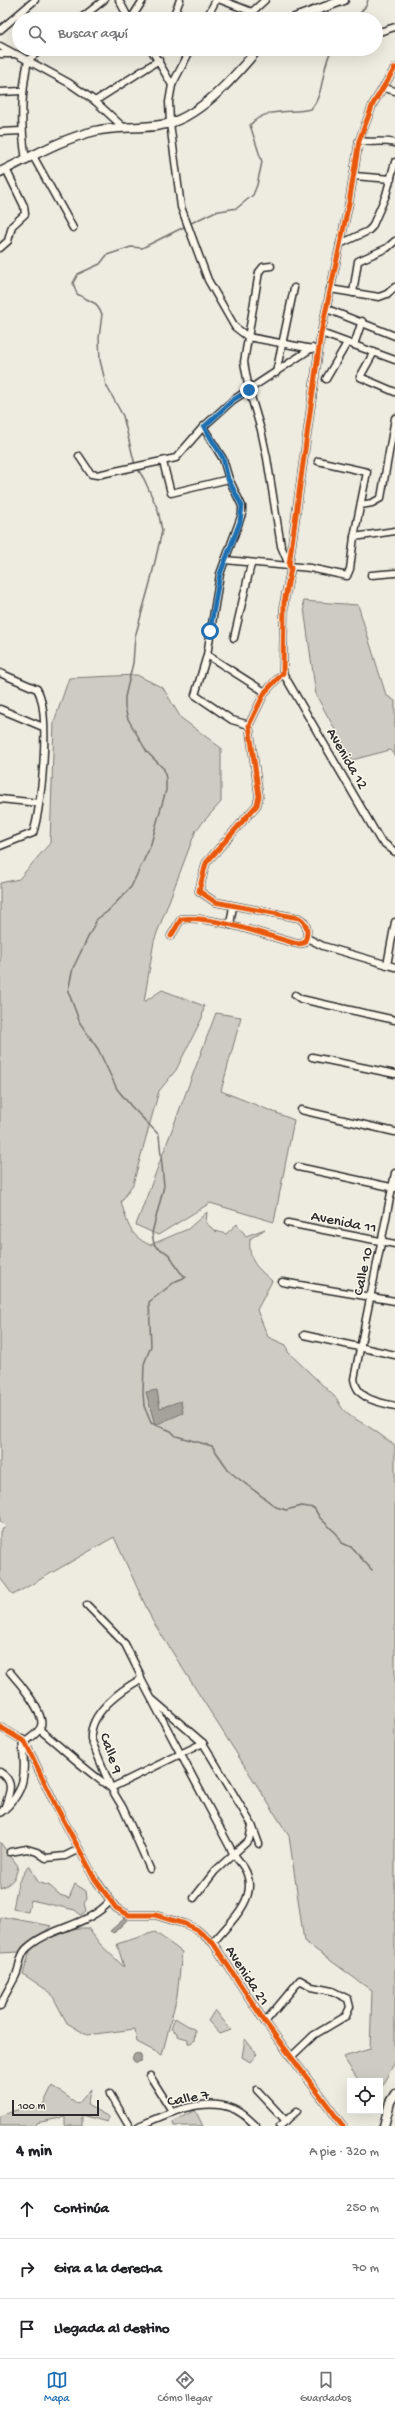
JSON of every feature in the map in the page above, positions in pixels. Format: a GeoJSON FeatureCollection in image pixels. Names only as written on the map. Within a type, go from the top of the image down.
{"type":"FeatureCollection","features":[{"type":"Feature","properties":{"kind":"main road"},"geometry":{"type":"LineString","coordinates":[[311,12],[344,0]]}},
{"type":"Feature","properties":{"kind":"main road"},"geometry":{"type":"LineString","coordinates":[[3,171],[56,144],[94,131],[123,127],[162,125],[182,118],[208,101],[239,72],[252,56]]}},
{"type":"Feature","properties":{"kind":"main road"},"geometry":{"type":"LineString","coordinates":[[384,2126],[390,2102],[395,2094]]}},
{"type":"Feature","properties":{"kind":"street"},"geometry":{"type":"LineString","coordinates":[[20,12],[34,0]]}},
{"type":"Feature","properties":{"kind":"street"},"geometry":{"type":"LineString","coordinates":[[89,12],[104,0]]}},
{"type":"Feature","properties":{"kind":"street"},"geometry":{"type":"LineString","coordinates":[[119,0],[126,12]]}},
{"type":"Feature","properties":{"kind":"street"},"geometry":{"type":"LineString","coordinates":[[135,12],[143,0]]}},
{"type":"Feature","properties":{"kind":"street"},"geometry":{"type":"LineString","coordinates":[[175,12],[180,0]]}},
{"type":"Feature","properties":{"kind":"street"},"geometry":{"type":"LineString","coordinates":[[210,12],[216,0]]}},
{"type":"Feature","properties":{"kind":"street"},"geometry":{"type":"LineString","coordinates":[[221,0],[252,12],[265,0]]}},
{"type":"Feature","properties":{"kind":"street"},"geometry":{"type":"LineString","coordinates":[[0,30],[12,19]]}},
{"type":"Feature","properties":{"kind":"street"},"geometry":{"type":"LineString","coordinates":[[383,31],[395,27]]}},
{"type":"Feature","properties":{"kind":"street"},"geometry":{"type":"LineString","coordinates":[[0,46],[12,52]]}},
{"type":"Feature","properties":{"kind":"street"},"geometry":{"type":"LineString","coordinates":[[0,54],[12,54]]}},
{"type":"Feature","properties":{"kind":"street"},"geometry":{"type":"LineString","coordinates":[[20,56],[69,82],[95,101],[123,127]]}},
{"type":"Feature","properties":{"kind":"street"},"geometry":{"type":"LineString","coordinates":[[33,56],[28,60],[22,91],[21,131],[29,158],[73,228]]}},
{"type":"Feature","properties":{"kind":"street"},"geometry":{"type":"LineString","coordinates":[[156,56],[172,85]]}},
{"type":"Feature","properties":{"kind":"street"},"geometry":{"type":"LineString","coordinates":[[187,56],[172,85],[169,102],[170,123],[181,207],[190,235],[198,250],[208,280],[231,321],[239,331],[248,337],[315,349]]}},
{"type":"Feature","properties":{"kind":"street"},"geometry":{"type":"LineString","coordinates":[[95,101],[159,60]]}},
{"type":"Feature","properties":{"kind":"street"},"geometry":{"type":"LineString","coordinates":[[170,936],[181,919],[201,919],[230,925],[298,944],[304,943],[307,938],[306,925],[299,918],[215,902],[199,891],[206,864],[252,812],[259,801],[249,726],[265,692],[283,673],[284,603],[290,566],[315,349],[327,309],[354,176],[359,141],[373,104],[395,68]]}},
{"type":"Feature","properties":{"kind":"street"},"geometry":{"type":"LineString","coordinates":[[384,88],[395,91]]}},
{"type":"Feature","properties":{"kind":"street"},"geometry":{"type":"LineString","coordinates":[[0,92],[22,91]]}},
{"type":"Feature","properties":{"kind":"street"},"geometry":{"type":"LineString","coordinates":[[0,132],[21,131]]}},
{"type":"Feature","properties":{"kind":"street"},"geometry":{"type":"LineString","coordinates":[[359,141],[373,143],[383,140],[395,143]]}},
{"type":"Feature","properties":{"kind":"street"},"geometry":{"type":"LineString","coordinates":[[340,244],[368,231],[372,227],[386,195],[395,162]]}},
{"type":"Feature","properties":{"kind":"street"},"geometry":{"type":"LineString","coordinates":[[0,248],[8,241],[12,226],[25,214],[24,206],[3,171]]}},
{"type":"Feature","properties":{"kind":"street"},"geometry":{"type":"LineString","coordinates":[[354,176],[391,179]]}},
{"type":"Feature","properties":{"kind":"street"},"geometry":{"type":"LineString","coordinates":[[353,292],[358,261],[387,248],[395,241]]}},
{"type":"Feature","properties":{"kind":"street"},"geometry":{"type":"LineString","coordinates":[[271,266],[264,266],[260,272],[244,362],[249,390],[261,430],[267,458],[281,546],[290,566]]}},
{"type":"Feature","properties":{"kind":"street"},"geometry":{"type":"LineString","coordinates":[[330,290],[383,297],[395,287]]}},
{"type":"Feature","properties":{"kind":"street"},"geometry":{"type":"LineString","coordinates":[[276,373],[281,342],[294,288]]}},
{"type":"Feature","properties":{"kind":"street"},"geometry":{"type":"LineString","coordinates":[[327,309],[362,321],[395,336]]}},
{"type":"Feature","properties":{"kind":"street"},"geometry":{"type":"LineString","coordinates":[[354,345],[362,321]]}},
{"type":"Feature","properties":{"kind":"street"},"geometry":{"type":"LineString","coordinates":[[321,333],[395,360]]}},
{"type":"Feature","properties":{"kind":"street"},"geometry":{"type":"LineString","coordinates":[[326,379],[347,343]]}},
{"type":"Feature","properties":{"kind":"street"},"geometry":{"type":"LineString","coordinates":[[79,456],[91,474],[97,475],[176,458],[204,427],[233,400],[315,349]]}},
{"type":"Feature","properties":{"kind":"street"},"geometry":{"type":"LineString","coordinates":[[374,352],[360,377],[395,392]]}},
{"type":"Feature","properties":{"kind":"street"},"geometry":{"type":"LineString","coordinates":[[361,505],[372,503],[381,498],[395,418]]}},
{"type":"Feature","properties":{"kind":"street"},"geometry":{"type":"LineString","coordinates":[[204,427],[223,458],[228,479],[242,506],[242,514],[225,560],[210,631],[207,655],[195,695],[232,720],[249,726]]}},
{"type":"Feature","properties":{"kind":"street"},"geometry":{"type":"LineString","coordinates":[[225,560],[251,564],[310,568],[347,576],[350,569],[354,537],[368,472],[318,461]]}},
{"type":"Feature","properties":{"kind":"street"},"geometry":{"type":"LineString","coordinates":[[163,462],[171,493],[228,479]]}},
{"type":"Feature","properties":{"kind":"street"},"geometry":{"type":"LineString","coordinates":[[354,537],[395,531]]}},
{"type":"Feature","properties":{"kind":"street"},"geometry":{"type":"LineString","coordinates":[[234,638],[251,564]]}},
{"type":"Feature","properties":{"kind":"street"},"geometry":{"type":"LineString","coordinates":[[371,575],[395,573]]}},
{"type":"Feature","properties":{"kind":"street"},"geometry":{"type":"LineString","coordinates":[[207,655],[265,692]]}},
{"type":"Feature","properties":{"kind":"street"},"geometry":{"type":"LineString","coordinates":[[0,673],[37,689],[42,703],[43,727],[43,779],[33,833],[0,846]]}},
{"type":"Feature","properties":{"kind":"street","name":"Avenida 12"},"geometry":{"type":"LineString","coordinates":[[283,673],[380,840],[395,852]]}},
{"type":"Feature","properties":{"kind":"street"},"geometry":{"type":"LineString","coordinates":[[0,709],[43,727]]}},
{"type":"Feature","properties":{"kind":"street"},"geometry":{"type":"LineString","coordinates":[[0,799],[39,803]]}},
{"type":"Feature","properties":{"kind":"street"},"geometry":{"type":"LineString","coordinates":[[230,925],[233,906]]}},
{"type":"Feature","properties":{"kind":"street"},"geometry":{"type":"LineString","coordinates":[[387,965],[395,922]]}},
{"type":"Feature","properties":{"kind":"street"},"geometry":{"type":"LineString","coordinates":[[307,938],[322,946],[395,967]]}},
{"type":"Feature","properties":{"kind":"street"},"geometry":{"type":"LineString","coordinates":[[295,995],[301,999],[395,1020]]}},
{"type":"Feature","properties":{"kind":"street"},"geometry":{"type":"LineString","coordinates":[[312,1057],[395,1074]]}},
{"type":"Feature","properties":{"kind":"street"},"geometry":{"type":"LineString","coordinates":[[301,1110],[395,1132]]}},
{"type":"Feature","properties":{"kind":"street"},"geometry":{"type":"LineString","coordinates":[[298,1167],[394,1187]]}},
{"type":"Feature","properties":{"kind":"street","name":"Calle 10"},"geometry":{"type":"LineString","coordinates":[[395,1173],[394,1187],[369,1297],[362,1348],[355,1375],[355,1383],[360,1393],[368,1399],[395,1406]]}},
{"type":"Feature","properties":{"kind":"street","name":"Avenida 11"},"geometry":{"type":"LineString","coordinates":[[288,1223],[395,1244]]}},
{"type":"Feature","properties":{"kind":"street"},"geometry":{"type":"LineString","coordinates":[[282,1282],[395,1301]]}},
{"type":"Feature","properties":{"kind":"street"},"geometry":{"type":"LineString","coordinates":[[304,1335],[395,1355]]}},
{"type":"Feature","properties":{"kind":"street"},"geometry":{"type":"LineString","coordinates":[[87,1605],[125,1644],[149,1696],[180,1755],[192,1773],[233,1853],[247,1873],[250,1886],[246,1903],[213,1943]]}},
{"type":"Feature","properties":{"kind":"street"},"geometry":{"type":"LineString","coordinates":[[10,1672],[39,1713],[42,1721],[40,1730],[24,1740]]}},
{"type":"Feature","properties":{"kind":"street","name":"Calle 9"},"geometry":{"type":"LineString","coordinates":[[141,1677],[109,1702],[92,1725],[91,1739],[111,1788],[123,1808],[150,1869]]}},
{"type":"Feature","properties":{"kind":"street"},"geometry":{"type":"LineString","coordinates":[[149,1696],[203,1744],[252,1825],[259,1844]]}},
{"type":"Feature","properties":{"kind":"street"},"geometry":{"type":"LineString","coordinates":[[0,1727],[24,1740]]}},
{"type":"Feature","properties":{"kind":"street"},"geometry":{"type":"LineString","coordinates":[[40,1730],[61,1746],[90,1774],[111,1788],[203,1744]]}},
{"type":"Feature","properties":{"kind":"street"},"geometry":{"type":"LineString","coordinates":[[2,1812],[18,1795],[22,1787],[25,1771],[24,1740]]}},
{"type":"Feature","properties":{"kind":"street","name":"Avenida 21"},"geometry":{"type":"LineString","coordinates":[[24,1740],[79,1849],[110,1901],[121,1912],[134,1915],[155,1914],[184,1924],[196,1930],[213,1943],[265,2022],[343,2126]]}},
{"type":"Feature","properties":{"kind":"street"},"geometry":{"type":"LineString","coordinates":[[0,1772],[10,1782],[11,1789],[2,1812]]}},
{"type":"Feature","properties":{"kind":"street"},"geometry":{"type":"LineString","coordinates":[[194,1898],[215,1871],[249,1840],[252,1825]]}},
{"type":"Feature","properties":{"kind":"street"},"geometry":{"type":"LineString","coordinates":[[10,1852],[27,1849],[37,1852],[46,1858],[65,1856],[79,1849]]}},
{"type":"Feature","properties":{"kind":"street"},"geometry":{"type":"LineString","coordinates":[[0,2007],[5,1993],[17,1973],[25,1950],[52,1932],[89,1917],[110,1901]]}},
{"type":"Feature","properties":{"kind":"street"},"geometry":{"type":"LineString","coordinates":[[265,2022],[302,1980],[312,1987],[332,1991],[348,2000],[350,2010],[346,2016],[303,2043],[291,2057]]}},
{"type":"Feature","properties":{"kind":"street"},"geometry":{"type":"LineString","coordinates":[[150,2076],[172,2111]]}},
{"type":"Feature","properties":{"kind":"street"},"geometry":{"type":"LineString","coordinates":[[257,2090],[286,2121]]}},
{"type":"Feature","properties":{"kind":"street"},"geometry":{"type":"LineString","coordinates":[[110,2094],[129,2126]]}},
{"type":"Feature","properties":{"kind":"street","name":"Calle 7"},"geometry":{"type":"LineString","coordinates":[[139,2126],[172,2111],[220,2105],[233,2108],[256,2126]]}},
{"type":"Feature","properties":{"kind":"street"},"geometry":{"type":"LineString","coordinates":[[280,2126],[298,2111]]}},
{"type":"Feature","properties":{"kind":"shaded area"},"geometry":{"type":"Polygon","coordinates":[[[303,601],[358,605],[386,695],[395,701],[395,756],[390,750],[352,760],[316,695],[303,601]]]}},
{"type":"Feature","properties":{"kind":"shaded area"},"geometry":{"type":"Polygon","coordinates":[[[137,675],[163,688],[181,718],[221,748],[221,802],[196,830],[154,941],[144,1002],[162,990],[204,1006],[202,1018],[176,1070],[159,1091],[133,1184],[121,1202],[130,1228],[137,1237],[150,1245],[188,1229],[207,1212],[206,1223],[215,1231],[226,1234],[237,1224],[246,1236],[265,1229],[250,1239],[250,1253],[258,1268],[272,1281],[257,1310],[268,1337],[286,1345],[288,1352],[337,1399],[347,1413],[395,1445],[395,2062],[383,2084],[383,2078],[357,2078],[343,2057],[370,2049],[372,1991],[304,1941],[289,1836],[152,1620],[114,1537],[13,1595],[0,1578],[0,1531],[6,1527],[0,1521],[0,883],[19,879],[50,843],[54,722],[69,678],[137,675]]]}},
{"type":"Feature","properties":{"kind":"shaded area"},"geometry":{"type":"Polygon","coordinates":[[[216,1013],[241,1017],[221,1091],[294,1120],[274,1222],[210,1203],[158,1235],[136,1225],[216,1013]]]}},
{"type":"Feature","properties":{"kind":"shaded area"},"geometry":{"type":"Polygon","coordinates":[[[157,1390],[160,1408],[181,1401],[183,1413],[155,1425],[146,1392],[157,1390]]]}},
{"type":"Feature","properties":{"kind":"shaded area"},"geometry":{"type":"Polygon","coordinates":[[[0,1842],[18,1866],[13,1880],[8,1885],[0,1888],[0,1842]]]}},
{"type":"Feature","properties":{"kind":"shaded area"},"geometry":{"type":"Polygon","coordinates":[[[29,1865],[38,1882],[50,1886],[60,1895],[69,1898],[75,1884],[86,1891],[87,1899],[84,1903],[86,1911],[81,1915],[75,1910],[31,1900],[28,1912],[13,1909],[18,1883],[29,1865]]]}},
{"type":"Feature","properties":{"kind":"shaded area"},"geometry":{"type":"Polygon","coordinates":[[[4,1917],[52,1926],[19,1952],[0,1953],[0,1919],[4,1917]]]}},
{"type":"Feature","properties":{"kind":"shaded area"},"geometry":{"type":"Polygon","coordinates":[[[125,1918],[127,1920],[114,1933],[110,1931],[125,1918]]]}},
{"type":"Feature","properties":{"kind":"shaded area"},"geometry":{"type":"Polygon","coordinates":[[[88,1928],[100,1944],[124,1967],[117,1944],[155,1932],[182,1952],[177,1996],[162,2055],[137,2042],[135,2029],[87,2035],[67,2023],[51,1993],[23,1974],[30,1951],[54,1932],[88,1928]]]}},
{"type":"Feature","properties":{"kind":"shaded area"},"geometry":{"type":"Polygon","coordinates":[[[215,2010],[231,2030],[220,2034],[208,2021],[215,2010]]]}},
{"type":"Feature","properties":{"kind":"shaded area"},"geometry":{"type":"Polygon","coordinates":[[[175,2018],[195,2030],[194,2041],[188,2043],[188,2039],[177,2036],[177,2033],[171,2029],[175,2018]]]}},
{"type":"Feature","properties":{"kind":"shaded area"},"geometry":{"type":"Polygon","coordinates":[[[245,2039],[257,2054],[250,2062],[242,2057],[245,2039]]]}},
{"type":"Feature","properties":{"kind":"shaded area"},"geometry":{"type":"Polygon","coordinates":[[[135,2054],[139,2054],[141,2058],[139,2062],[135,2062],[133,2060],[133,2056],[135,2054]]]}},
{"type":"Feature","properties":{"kind":"shaded area"},"geometry":{"type":"Polygon","coordinates":[[[52,2086],[78,2104],[91,2089],[87,2105],[109,2117],[107,2122],[82,2115],[82,2126],[65,2126],[65,2117],[36,2123],[35,2126],[0,2126],[0,2116],[31,2105],[36,2109],[44,2103],[52,2086]]]}},
{"type":"Feature","properties":{"kind":"shaded area"},"geometry":{"type":"Polygon","coordinates":[[[195,2110],[203,2126],[174,2126],[173,2122],[195,2110]]]}},
{"type":"Feature","properties":{"kind":"waterway"},"geometry":{"type":"LineString","coordinates":[[361,12],[366,6],[368,0]]}},
{"type":"Feature","properties":{"kind":"waterway"},"geometry":{"type":"LineString","coordinates":[[189,224],[214,212],[237,208],[253,195],[257,185],[262,162],[250,125],[256,119],[271,113],[311,109],[319,96],[329,56]]}},
{"type":"Feature","properties":{"kind":"waterway"},"geometry":{"type":"LineString","coordinates":[[135,465],[123,416],[106,385],[100,360],[99,338],[102,314],[96,304],[77,294],[73,283],[78,274],[100,264],[107,255],[131,247],[142,248],[186,226]]}},
{"type":"Feature","properties":{"kind":"waterway"},"geometry":{"type":"LineString","coordinates":[[137,468],[144,479],[158,510],[162,531],[150,583],[135,637],[133,663],[125,697],[125,708],[128,719],[147,752],[164,769],[166,790],[150,847],[131,887],[107,912],[97,919],[73,968],[68,991],[80,1023],[98,1049],[117,1089],[159,1135],[164,1186],[152,1233],[154,1244],[157,1248],[164,1251],[172,1258],[179,1270],[186,1277],[176,1281],[149,1302],[151,1346],[144,1364],[144,1406],[151,1423],[171,1431],[176,1436],[212,1446],[230,1472],[276,1507],[286,1510],[302,1506],[314,1508],[320,1518],[337,1534],[342,1543],[351,1547],[372,1570]]}},
{"type":"Feature","properties":{"kind":"cycle path"},"geometry":{"type":"LineString","coordinates":[[171,936],[181,919],[208,920],[223,923],[298,944],[304,943],[307,936],[306,926],[299,918],[215,902],[199,891],[206,863],[257,805],[259,796],[249,725],[265,692],[283,673],[284,603],[291,568],[289,565],[321,333],[349,203],[359,141],[373,104],[395,68]]}},
{"type":"Feature","properties":{"kind":"cycle path"},"geometry":{"type":"LineString","coordinates":[[0,1727],[25,1742],[56,1806],[95,1879],[116,1908],[129,1915],[155,1915],[185,1924],[196,1929],[213,1943],[265,2022],[343,2126]]}},
{"type":"Feature","properties":{"kind":"route"},"geometry":{"type":"LineString","coordinates":[[210,631],[220,574],[240,522],[242,506],[228,479],[223,458],[204,427],[233,400],[249,390]]}}]}
